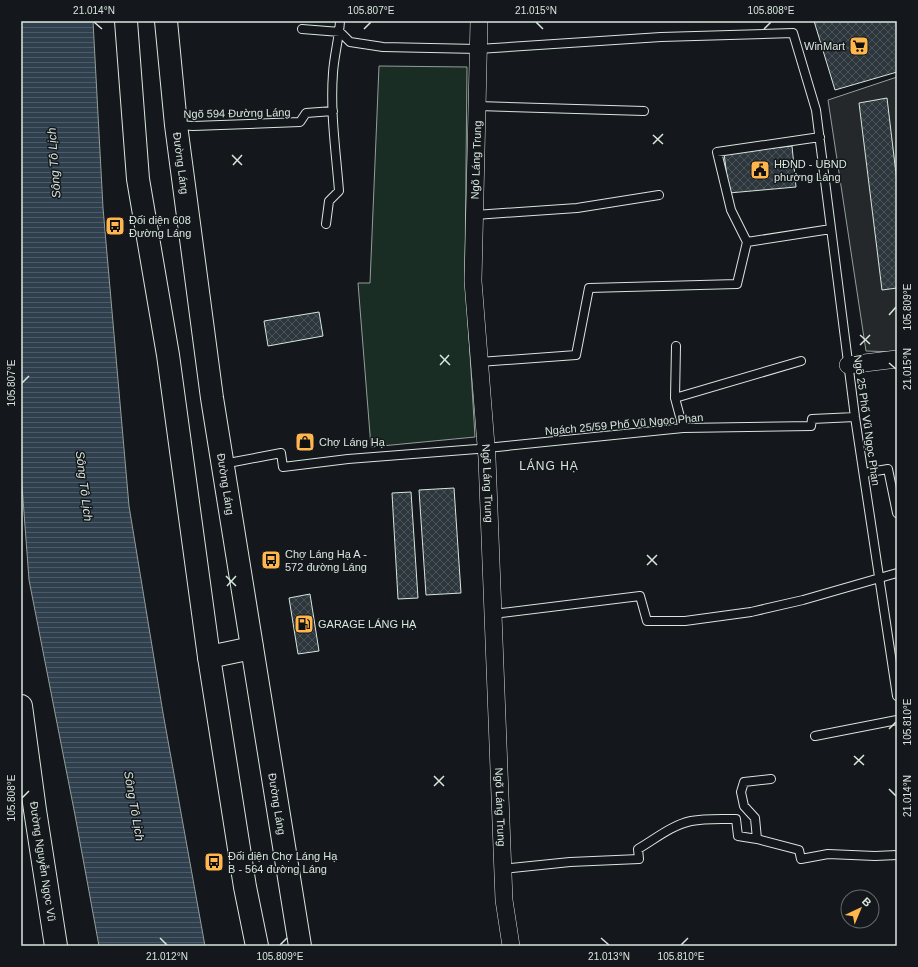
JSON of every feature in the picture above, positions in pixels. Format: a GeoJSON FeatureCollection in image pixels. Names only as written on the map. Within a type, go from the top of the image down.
{"type":"FeatureCollection","features":[{"type":"Feature","properties":{"kind":"main road"},"geometry":{"type":"LineString","coordinates":[[126,21],[138,179],[168,355],[209,657],[245,887],[257,946]]}},
{"type":"Feature","properties":{"kind":"main road","name":"Đường Láng"},"geometry":{"type":"LineString","coordinates":[[166,21],[176,124],[211,391],[300,946]]}},
{"type":"Feature","properties":{"kind":"main road"},"geometry":{"type":"LineString","coordinates":[[209,657],[252,648]]}},
{"type":"Feature","properties":{"kind":"main road","name":"Đường Nguyễn Ngọc Vũ"},"geometry":{"type":"LineString","coordinates":[[21,706],[31,811],[56,946]]}},
{"type":"Feature","properties":{"kind":"street","name":"Ngõ Láng Trung"},"geometry":{"type":"LineString","coordinates":[[479,21],[473,281],[486,448],[502,869],[504,900],[511,946]]}},
{"type":"Feature","properties":{"kind":"street"},"geometry":{"type":"LineString","coordinates":[[848,365],[897,359]]}},
{"type":"Feature","properties":{"kind":"lane"},"geometry":{"type":"LineString","coordinates":[[326,224],[329,201],[339,190],[333,111],[333,73],[340,32],[340,21]]}},
{"type":"Feature","properties":{"kind":"lane"},"geometry":{"type":"LineString","coordinates":[[302,29],[340,32],[350,42],[383,47],[478,49]]}},
{"type":"Feature","properties":{"kind":"lane","name":"Ngõ 25 Phố Vũ Ngọc Phan"},"geometry":{"type":"LineString","coordinates":[[478,49],[661,37],[793,33],[816,110],[855,417],[897,696]]}},
{"type":"Feature","properties":{"kind":"lane"},"geometry":{"type":"LineString","coordinates":[[478,106],[644,112]]}},
{"type":"Feature","properties":{"kind":"lane","name":"Ngõ 594 Đường Láng"},"geometry":{"type":"LineString","coordinates":[[176,124],[193,126],[300,122],[306,113],[333,111]]}},
{"type":"Feature","properties":{"kind":"lane"},"geometry":{"type":"LineString","coordinates":[[479,362],[576,355],[589,288],[737,284],[747,242],[731,210],[717,152],[820,136]]}},
{"type":"Feature","properties":{"kind":"lane"},"geometry":{"type":"LineString","coordinates":[[475,216],[577,208],[659,195]]}},
{"type":"Feature","properties":{"kind":"lane"},"geometry":{"type":"LineString","coordinates":[[747,242],[831,229]]}},
{"type":"Feature","properties":{"kind":"lane"},"geometry":{"type":"LineString","coordinates":[[676,346],[675,398],[683,428]]}},
{"type":"Feature","properties":{"kind":"lane"},"geometry":{"type":"LineString","coordinates":[[675,398],[801,361]]}},
{"type":"Feature","properties":{"kind":"lane","name":"Ngách 25/59 Phố Vũ Ngọc Phan"},"geometry":{"type":"LineString","coordinates":[[223,464],[281,453],[283,467],[348,459],[486,448],[683,428],[811,426],[812,419],[855,417]]}},
{"type":"Feature","properties":{"kind":"lane"},"geometry":{"type":"LineString","coordinates":[[864,473],[897,468]]}},
{"type":"Feature","properties":{"kind":"lane"},"geometry":{"type":"LineString","coordinates":[[888,469],[897,513]]}},
{"type":"Feature","properties":{"kind":"lane"},"geometry":{"type":"LineString","coordinates":[[493,614],[640,596],[647,621],[685,621],[751,612],[803,600],[897,573]]}},
{"type":"Feature","properties":{"kind":"lane"},"geometry":{"type":"LineString","coordinates":[[815,736],[897,720]]}},
{"type":"Feature","properties":{"kind":"lane"},"geometry":{"type":"LineString","coordinates":[[757,839],[755,818],[744,806],[741,792],[744,782],[772,779]]}},
{"type":"Feature","properties":{"kind":"lane"},"geometry":{"type":"LineString","coordinates":[[502,869],[570,862],[639,859],[638,849],[675,827],[691,821],[702,820],[736,819],[738,836],[757,839],[799,850],[801,859],[828,854],[875,856],[897,855]]}},
{"type":"Feature","properties":{"kind":"green space"},"geometry":{"type":"Polygon","coordinates":[[[379,66],[467,67],[465,271],[475,437],[371,447],[358,283],[370,283],[379,66]]]}},
{"type":"Feature","properties":{"kind":"shaded area"},"geometry":{"type":"Polygon","coordinates":[[[897,77],[897,352],[866,351],[828,100],[897,77]]]}},
{"type":"Feature","properties":{"kind":"water","name":"Sông Tô Lịch"},"geometry":{"type":"Polygon","coordinates":[[[21,21],[93,21],[103,208],[129,506],[163,713],[205,946],[99,946],[29,580],[21,472],[21,21]]]}},
{"type":"Feature","properties":{"kind":"building","name":"WinMart"},"geometry":{"type":"Polygon","coordinates":[[[814,21],[897,21],[897,72],[835,90],[814,21]]]}},
{"type":"Feature","properties":{"kind":"building"},"geometry":{"type":"Polygon","coordinates":[[[887,98],[897,182],[897,288],[882,290],[859,103],[887,98]]]}},
{"type":"Feature","properties":{"kind":"building","name":"HĐND - UBND phường Láng"},"geometry":{"type":"Polygon","coordinates":[[[792,146],[796,187],[729,193],[724,153],[792,146]]]}},
{"type":"Feature","properties":{"kind":"building"},"geometry":{"type":"Polygon","coordinates":[[[319,312],[323,336],[268,346],[264,321],[319,312]]]}},
{"type":"Feature","properties":{"kind":"building"},"geometry":{"type":"Polygon","coordinates":[[[454,488],[461,593],[426,595],[419,490],[454,488]]]}},
{"type":"Feature","properties":{"kind":"building"},"geometry":{"type":"Polygon","coordinates":[[[411,492],[418,598],[398,599],[392,493],[411,492]]]}},
{"type":"Feature","properties":{"kind":"building","name":"GARAGE LÁNG HẠ"},"geometry":{"type":"Polygon","coordinates":[[[310,594],[319,651],[298,654],[289,598],[310,594]]]}},
{"type":"Feature","properties":{"kind":"place","name":"WinMart"},"geometry":{"type":"Point","coordinates":[859,46]}},
{"type":"Feature","properties":{"kind":"place","name":"HĐND - UBND phường Láng"},"geometry":{"type":"Point","coordinates":[760,170]}},
{"type":"Feature","properties":{"kind":"place","name":"Đối diện 608 Đường Láng"},"geometry":{"type":"Point","coordinates":[115,226]}},
{"type":"Feature","properties":{"kind":"place","name":"Chợ Láng Hạ"},"geometry":{"type":"Point","coordinates":[305,442]}},
{"type":"Feature","properties":{"kind":"place","name":"Chợ Láng Hạ A - 572 đường Láng"},"geometry":{"type":"Point","coordinates":[271,560]}},
{"type":"Feature","properties":{"kind":"place","name":"GARAGE LÁNG HẠ"},"geometry":{"type":"Point","coordinates":[304,624]}},
{"type":"Feature","properties":{"kind":"place","name":"Đối diện Chợ Láng Hạ B - 564 đường Láng"},"geometry":{"type":"Point","coordinates":[214,862]}},
{"type":"Feature","properties":{"kind":"district","name":"LÁNG HẠ"},"geometry":{"type":"Point","coordinates":[549,466]}}]}
